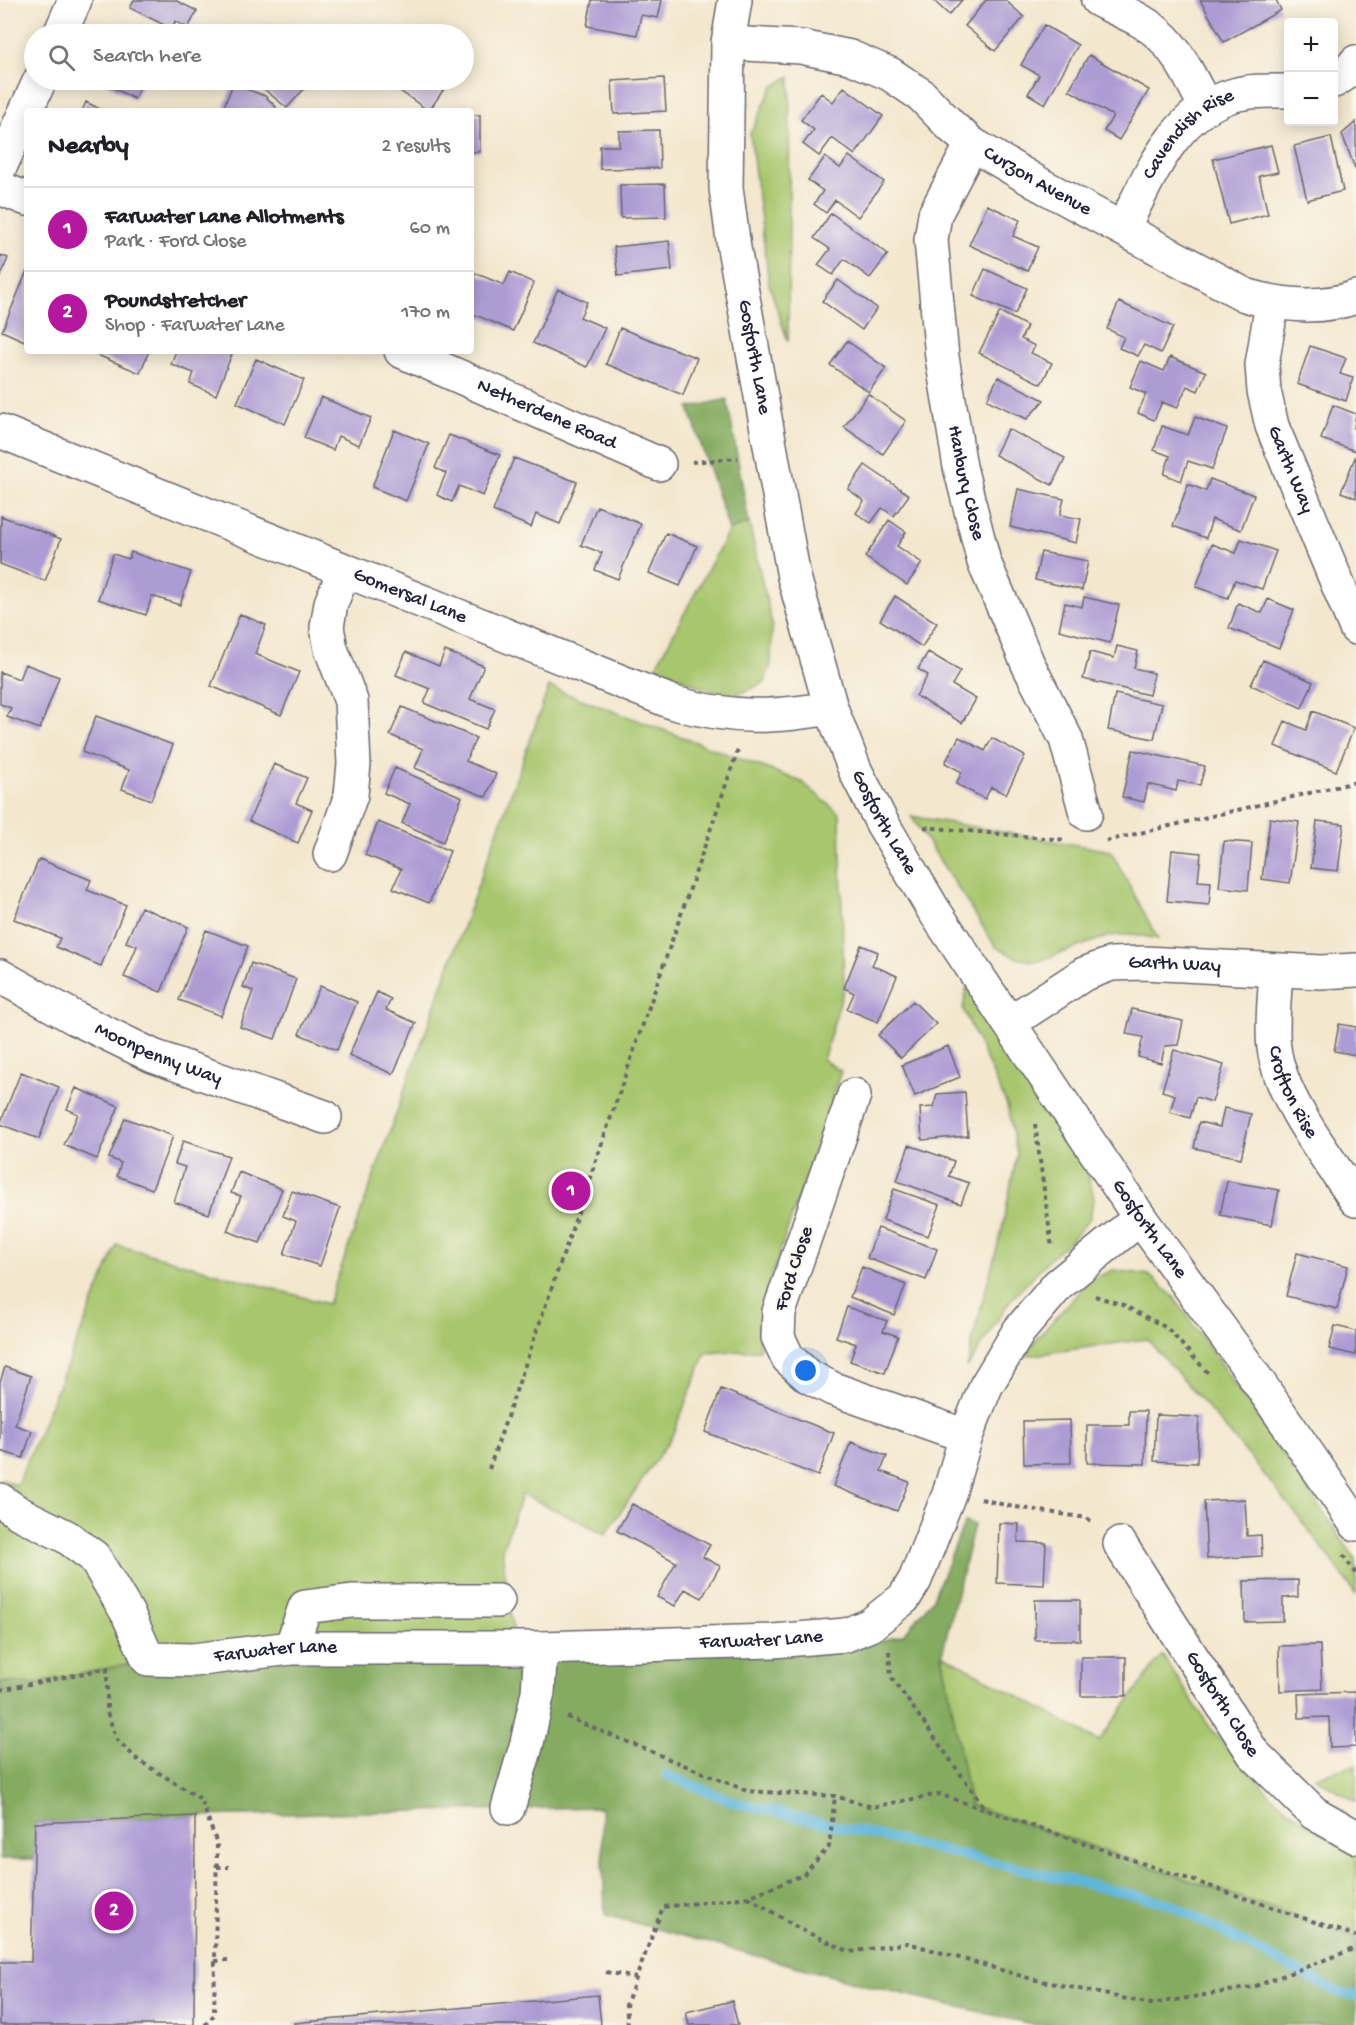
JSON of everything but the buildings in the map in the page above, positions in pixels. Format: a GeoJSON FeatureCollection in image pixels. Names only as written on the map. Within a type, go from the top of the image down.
{"type":"FeatureCollection","features":[{"type":"Feature","properties":{"kind":"street"},"geometry":{"type":"LineString","coordinates":[[64,24],[75,0]]}},
{"type":"Feature","properties":{"kind":"street","name":"Gosforth Lane"},"geometry":{"type":"LineString","coordinates":[[735,0],[728,43],[726,188],[734,248],[795,577],[831,708],[855,770],[882,823],[933,909],[1140,1218],[1246,1364],[1356,1524]]}},
{"type":"Feature","properties":{"kind":"street"},"geometry":{"type":"LineString","coordinates":[[1098,0],[1142,22],[1163,38],[1180,60],[1206,106]]}},
{"type":"Feature","properties":{"kind":"street","name":"Curzon Avenue"},"geometry":{"type":"LineString","coordinates":[[728,43],[801,47],[850,57],[890,74],[921,95],[972,144],[1041,185],[1245,295],[1272,303],[1310,306],[1344,302],[1356,297]]}},
{"type":"Feature","properties":{"kind":"street"},"geometry":{"type":"LineString","coordinates":[[1338,78],[1348,72],[1356,62]]}},
{"type":"Feature","properties":{"kind":"street"},"geometry":{"type":"LineString","coordinates":[[27,108],[35,90]]}},
{"type":"Feature","properties":{"kind":"street","name":"Cavendish Rise"},"geometry":{"type":"LineString","coordinates":[[1123,228],[1163,152],[1180,128],[1206,106],[1234,95],[1284,90]]}},
{"type":"Feature","properties":{"kind":"street"},"geometry":{"type":"LineString","coordinates":[[0,168],[24,115]]}},
{"type":"Feature","properties":{"kind":"street","name":"Hanbury Close"},"geometry":{"type":"LineString","coordinates":[[972,144],[935,213],[931,240],[942,357],[960,467],[984,562],[1028,664],[1066,739],[1086,813]]}},
{"type":"Feature","properties":{"kind":"street"},"geometry":{"type":"LineString","coordinates":[[0,188],[24,198]]}},
{"type":"Feature","properties":{"kind":"street","name":"Garth Way"},"geometry":{"type":"LineString","coordinates":[[1272,303],[1262,365],[1264,392],[1272,426],[1356,628]]}},
{"type":"Feature","properties":{"kind":"street","name":"Netherdene Road"},"geometry":{"type":"LineString","coordinates":[[408,354],[660,464]]}},
{"type":"Feature","properties":{"kind":"street","name":"Gomersal Lane"},"geometry":{"type":"LineString","coordinates":[[0,431],[344,572],[674,703],[707,712],[749,717],[789,715],[831,708]]}},
{"type":"Feature","properties":{"kind":"street"},"geometry":{"type":"LineString","coordinates":[[330,854],[351,795],[354,764],[351,700],[331,649],[327,627],[331,603],[344,572]]}},
{"type":"Feature","properties":{"kind":"street","name":"Garth Way"},"geometry":{"type":"LineString","coordinates":[[1009,1023],[1084,974],[1111,964],[1144,963],[1321,972],[1356,970]]}},
{"type":"Feature","properties":{"kind":"street","name":"Crofton Rise"},"geometry":{"type":"LineString","coordinates":[[1276,970],[1274,1046],[1287,1095],[1356,1200]]}},
{"type":"Feature","properties":{"kind":"street","name":"Moonpenny Way"},"geometry":{"type":"LineString","coordinates":[[0,976],[75,1018],[153,1056],[325,1117]]}},
{"type":"Feature","properties":{"kind":"street","name":"Ford Close"},"geometry":{"type":"LineString","coordinates":[[854,1095],[779,1312],[778,1337],[788,1358],[808,1376],[833,1389],[966,1436]]}},
{"type":"Feature","properties":{"kind":"street","name":"Farwater Lane"},"geometry":{"type":"LineString","coordinates":[[148,1659],[193,1660],[291,1648],[541,1648],[773,1641],[846,1635],[870,1625],[904,1598],[915,1580],[949,1494],[966,1436],[986,1386],[1013,1340],[1058,1284],[1140,1218]]}},
{"type":"Feature","properties":{"kind":"street"},"geometry":{"type":"LineString","coordinates":[[0,1500],[18,1513],[67,1537],[94,1557],[128,1614],[148,1659]]}},
{"type":"Feature","properties":{"kind":"street","name":"Gosforth Close"},"geometry":{"type":"LineString","coordinates":[[1120,1544],[1253,1753],[1314,1813],[1356,1837]]}},
{"type":"Feature","properties":{"kind":"street"},"geometry":{"type":"LineString","coordinates":[[291,1648],[304,1607],[352,1602],[498,1601]]}},
{"type":"Feature","properties":{"kind":"street"},"geometry":{"type":"LineString","coordinates":[[508,1808],[527,1743],[538,1692],[541,1648]]}},
{"type":"Feature","properties":{"kind":"path"},"geometry":{"type":"LineString","coordinates":[[660,464],[772,456]]}},
{"type":"Feature","properties":{"kind":"path"},"geometry":{"type":"LineString","coordinates":[[489,1469],[749,717]]}},
{"type":"Feature","properties":{"kind":"path"},"geometry":{"type":"LineString","coordinates":[[1034,1116],[1058,1284],[1123,1305],[1167,1328],[1211,1376]]}},
{"type":"Feature","properties":{"kind":"path"},"geometry":{"type":"LineString","coordinates":[[977,1498],[1009,1506],[1087,1518],[1120,1544]]}},
{"type":"Feature","properties":{"kind":"path"},"geometry":{"type":"LineString","coordinates":[[1342,1555],[1356,1574]]}},
{"type":"Feature","properties":{"kind":"path"},"geometry":{"type":"LineString","coordinates":[[886,1613],[891,1677],[987,1811]]}},
{"type":"Feature","properties":{"kind":"path"},"geometry":{"type":"LineString","coordinates":[[0,1690],[148,1659]]}},
{"type":"Feature","properties":{"kind":"path"},"geometry":{"type":"LineString","coordinates":[[107,1668],[107,1712],[117,1740],[138,1760],[201,1799],[217,1844],[214,2015],[205,2025]]}},
{"type":"Feature","properties":{"kind":"path"},"geometry":{"type":"LineString","coordinates":[[538,1692],[567,1717],[747,1791],[835,1796],[872,1807],[939,1794],[1356,1936]]}},
{"type":"Feature","properties":{"kind":"path"},"geometry":{"type":"LineString","coordinates":[[628,2025],[626,2005],[663,1907],[748,1897],[803,1875],[829,1847],[835,1796]]}},
{"type":"Feature","properties":{"kind":"path"},"geometry":{"type":"LineString","coordinates":[[217,1867],[229,1867]]}},
{"type":"Feature","properties":{"kind":"path"},"geometry":{"type":"LineString","coordinates":[[748,1897],[800,1929],[850,1953],[908,1943],[1032,1979],[1151,2004],[1253,1988],[1356,1948]]}},
{"type":"Feature","properties":{"kind":"path"},"geometry":{"type":"LineString","coordinates":[[215,1961],[228,1960]]}},
{"type":"Feature","properties":{"kind":"path"},"geometry":{"type":"LineString","coordinates":[[606,1972],[636,1978]]}},
{"type":"Feature","properties":{"kind":"green space"},"geometry":{"type":"Polygon","coordinates":[[[790,76],[788,342],[769,284],[750,134],[772,88],[790,76]]]}},
{"type":"Feature","properties":{"kind":"green space"},"geometry":{"type":"Polygon","coordinates":[[[727,399],[749,523],[729,530],[689,408],[727,399]]]}},
{"type":"Feature","properties":{"kind":"green space"},"geometry":{"type":"Polygon","coordinates":[[[749,523],[772,624],[771,664],[765,682],[739,693],[722,693],[712,691],[656,666],[729,530],[749,523]]]}},
{"type":"Feature","properties":{"kind":"green space"},"geometry":{"type":"Polygon","coordinates":[[[549,687],[802,782],[840,814],[844,988],[823,1060],[841,1071],[763,1302],[758,1327],[760,1350],[706,1353],[672,1436],[606,1534],[522,1494],[502,1550],[518,1664],[137,1662],[34,1684],[0,1682],[0,1479],[17,1485],[117,1245],[328,1304],[549,687]]]}},
{"type":"Feature","properties":{"kind":"green space"},"geometry":{"type":"Polygon","coordinates":[[[911,816],[1111,851],[1158,939],[1133,934],[1109,936],[1036,962],[1017,958],[996,947],[911,816]]]}},
{"type":"Feature","properties":{"kind":"green space"},"geometry":{"type":"Polygon","coordinates":[[[967,986],[1086,1168],[1094,1197],[1090,1218],[1009,1302],[967,1368],[1002,1229],[1017,1154],[1007,1105],[963,1009],[967,986]]]}},
{"type":"Feature","properties":{"kind":"green space"},"geometry":{"type":"Polygon","coordinates":[[[1113,1270],[1149,1275],[1174,1297],[1356,1560],[1356,1595],[1307,1528],[1229,1432],[1147,1339],[1025,1356],[1038,1337],[1090,1280],[1113,1270]]]}},
{"type":"Feature","properties":{"kind":"green space"},"geometry":{"type":"Polygon","coordinates":[[[965,1522],[974,1525],[942,1654],[970,1805],[1356,1937],[1356,2025],[1036,2025],[873,1987],[605,1915],[601,1807],[195,1816],[35,1823],[34,1859],[0,1859],[0,1682],[34,1684],[137,1662],[855,1649],[904,1634],[932,1600],[965,1522]]]}},
{"type":"Feature","properties":{"kind":"green space"},"geometry":{"type":"Polygon","coordinates":[[[942,1654],[1099,1741],[1162,1655],[1213,1732],[1275,1799],[1324,1836],[1356,1852],[1356,1937],[970,1805],[942,1654]]]}},
{"type":"Feature","properties":{"kind":"green space"},"geometry":{"type":"Polygon","coordinates":[[[1356,1765],[1356,1802],[1314,1777],[1356,1765]]]}},
{"type":"Feature","properties":{"kind":"waterway"},"geometry":{"type":"LineString","coordinates":[[667,1775],[737,1803],[1168,1903],[1339,1993],[1356,1996]]}},
{"type":"Feature","properties":{"kind":"place","name":"Farwater Lane Allotments"},"geometry":{"type":"Point","coordinates":[571,1191]}},
{"type":"Feature","properties":{"kind":"place","name":"Poundstretcher"},"geometry":{"type":"Point","coordinates":[114,1911]}}]}
